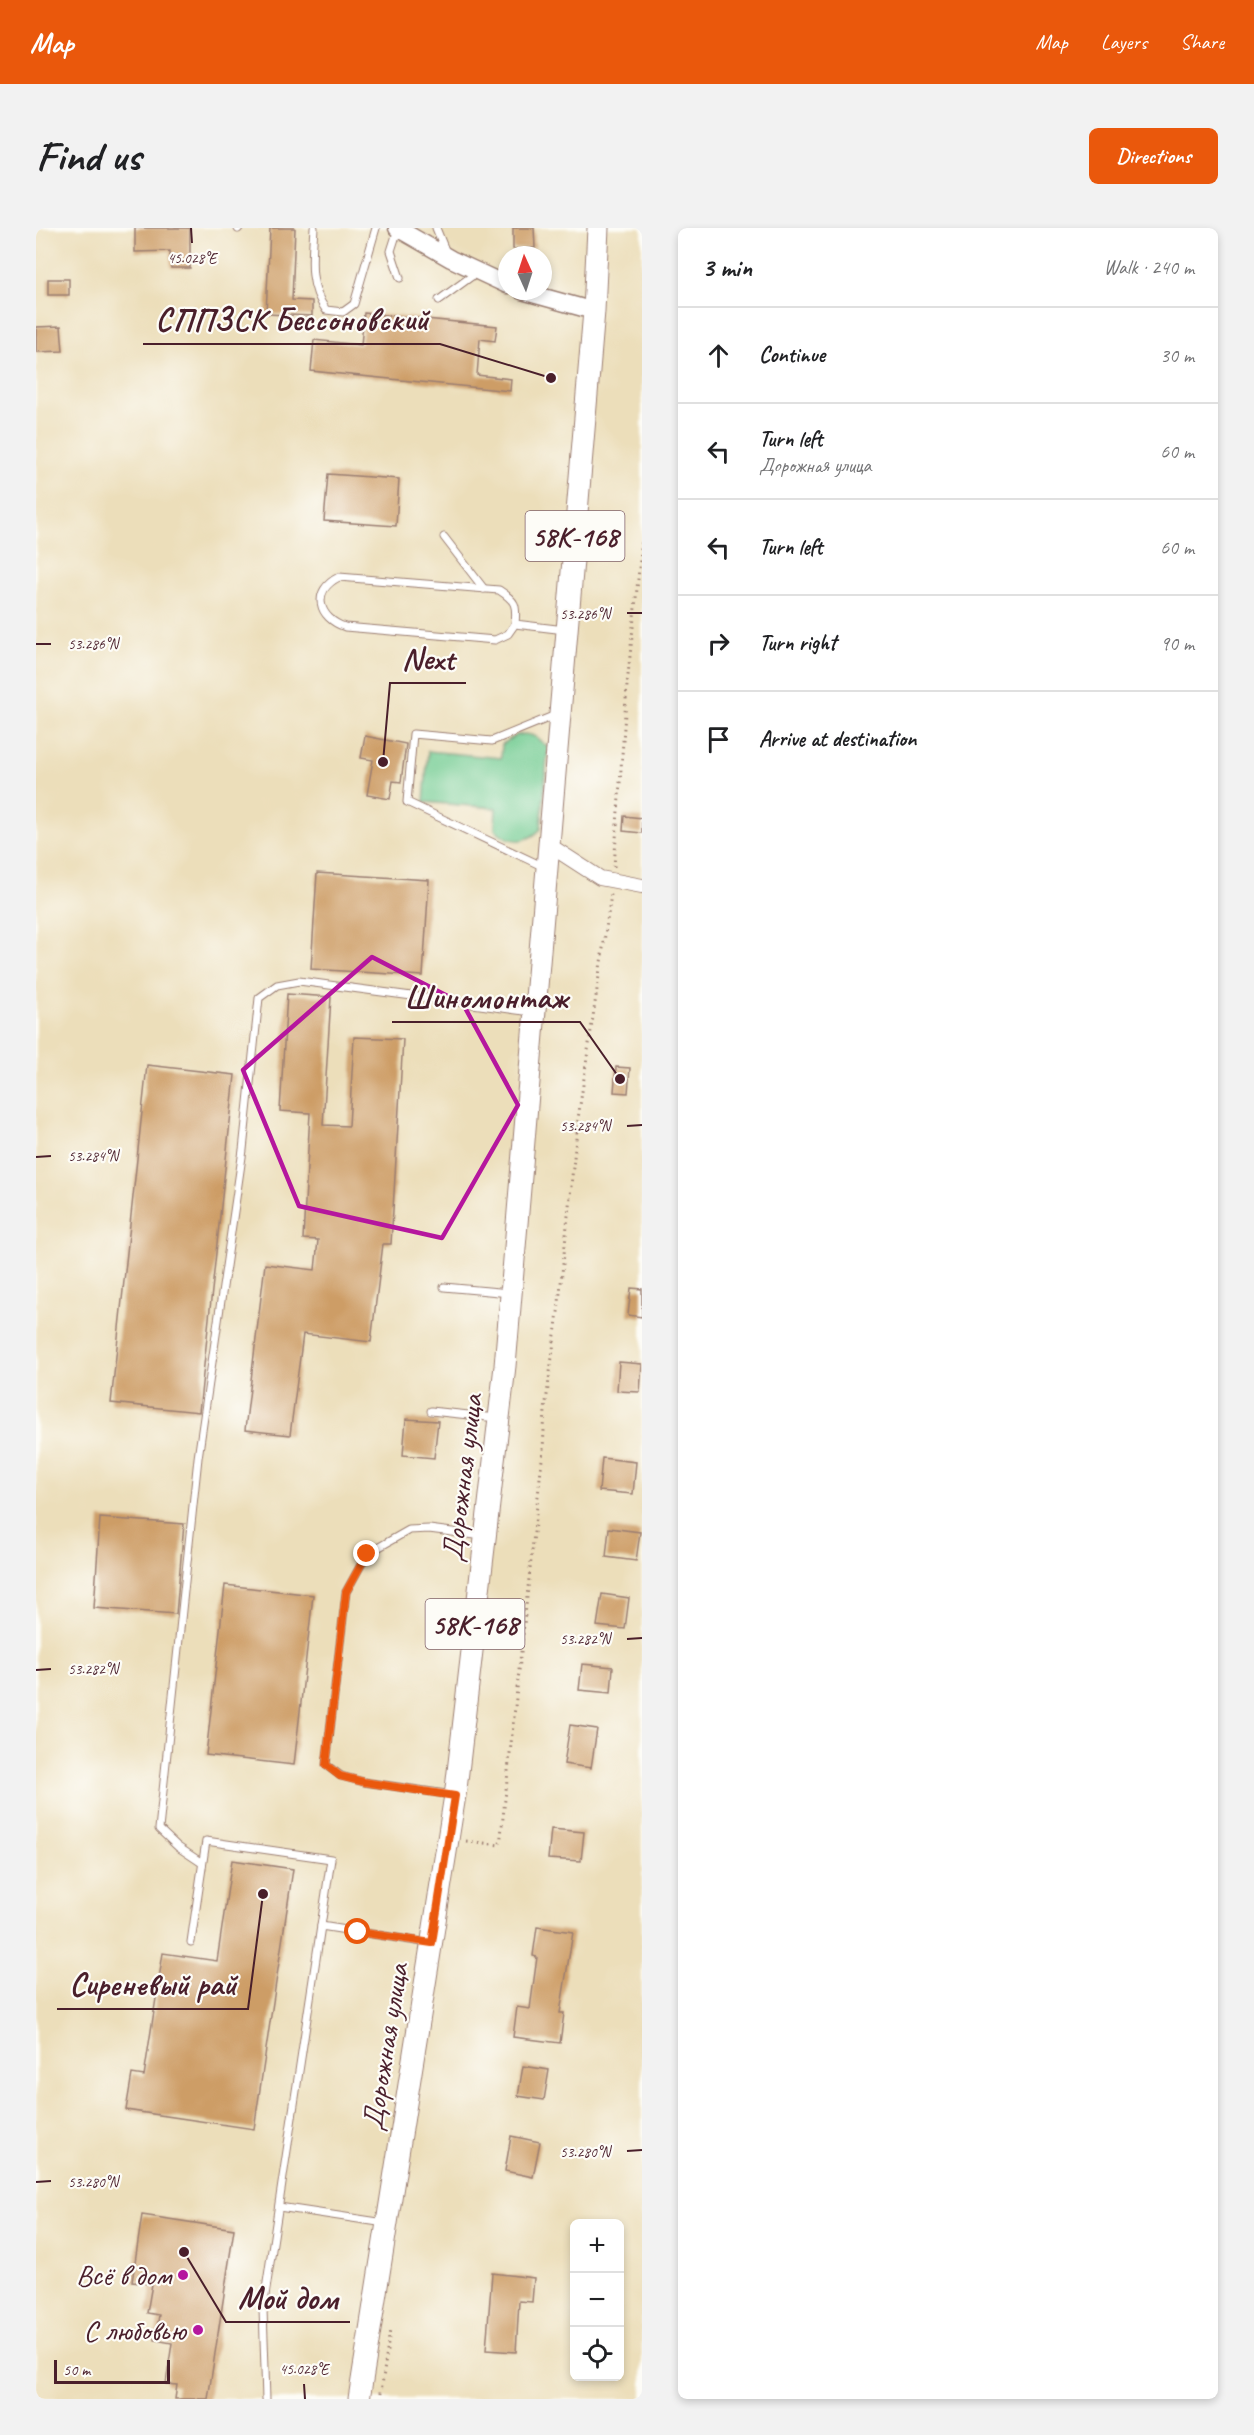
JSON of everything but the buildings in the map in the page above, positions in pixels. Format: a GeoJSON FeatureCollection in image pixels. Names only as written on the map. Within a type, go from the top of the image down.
{"type":"FeatureCollection","features":[{"type":"Feature","properties":{"kind":"main road","name":"58К-168"},"geometry":{"type":"LineString","coordinates":[[549,844],[594,310],[598,228]]}},
{"type":"Feature","properties":{"kind":"main road","name":"Дорожная улица"},"geometry":{"type":"LineString","coordinates":[[359,2399],[455,1796],[499,1418],[549,844]]}},
{"type":"Feature","properties":{"kind":"street"},"geometry":{"type":"LineString","coordinates":[[397,228],[451,259],[498,281]]}},
{"type":"Feature","properties":{"kind":"street"},"geometry":{"type":"LineString","coordinates":[[552,299],[594,310]]}},
{"type":"Feature","properties":{"kind":"street"},"geometry":{"type":"LineString","coordinates":[[549,844],[600,878],[642,886]]}},
{"type":"Feature","properties":{"kind":"lane"},"geometry":{"type":"LineString","coordinates":[[314,228],[312,275],[314,288],[326,310],[343,312],[354,304],[376,228]]}},
{"type":"Feature","properties":{"kind":"lane"},"geometry":{"type":"LineString","coordinates":[[397,228],[391,251],[400,278]]}},
{"type":"Feature","properties":{"kind":"lane"},"geometry":{"type":"LineString","coordinates":[[436,228],[442,245],[451,259]]}},
{"type":"Feature","properties":{"kind":"lane"},"geometry":{"type":"LineString","coordinates":[[440,300],[478,272]]}},
{"type":"Feature","properties":{"kind":"lane"},"geometry":{"type":"LineString","coordinates":[[444,537],[484,589]]}},
{"type":"Feature","properties":{"kind":"lane"},"geometry":{"type":"LineString","coordinates":[[339,577],[499,590],[511,597],[516,609],[515,624],[508,634],[495,640],[345,627],[332,623],[322,611],[321,596],[325,586],[339,577]]}},
{"type":"Feature","properties":{"kind":"lane"},"geometry":{"type":"LineString","coordinates":[[515,624],[567,630]]}},
{"type":"Feature","properties":{"kind":"lane"},"geometry":{"type":"LineString","coordinates":[[547,868],[407,802],[413,734],[492,741],[560,713]]}},
{"type":"Feature","properties":{"kind":"lane"},"geometry":{"type":"LineString","coordinates":[[202,1863],[178,1847],[159,1830],[198,1458],[243,1150],[259,998],[277,985],[299,981],[535,1012]]}},
{"type":"Feature","properties":{"kind":"lane"},"geometry":{"type":"LineString","coordinates":[[444,1287],[511,1293]]}},
{"type":"Feature","properties":{"kind":"lane"},"geometry":{"type":"LineString","coordinates":[[431,1411],[499,1418]]}},
{"type":"Feature","properties":{"kind":"lane"},"geometry":{"type":"LineString","coordinates":[[455,1796],[348,1778],[340,1776],[326,1765],[346,1592],[367,1554],[409,1530],[429,1529],[485,1536]]}},
{"type":"Feature","properties":{"kind":"lane"},"geometry":{"type":"LineString","coordinates":[[190,1942],[206,1841],[331,1859],[263,2309],[266,2399]]}},
{"type":"Feature","properties":{"kind":"lane"},"geometry":{"type":"LineString","coordinates":[[321,1926],[432,1943]]}},
{"type":"Feature","properties":{"kind":"lane"},"geometry":{"type":"LineString","coordinates":[[279,2207],[387,2223]]}},
{"type":"Feature","properties":{"kind":"path"},"geometry":{"type":"LineString","coordinates":[[462,1840],[500,1845],[543,1450],[545,1410],[570,1213],[578,1119],[613,880],[627,685],[642,540]]}},
{"type":"Feature","properties":{"kind":"highlighted area"},"geometry":{"type":"Polygon","coordinates":[[[372,957],[463,1004],[518,1105],[442,1238],[299,1206],[243,1070],[372,957]]]}},
{"type":"Feature","properties":{"kind":"green space"},"geometry":{"type":"Polygon","coordinates":[[[517,735],[534,736],[548,747],[541,829],[535,834],[524,840],[512,840],[501,834],[495,829],[496,808],[424,802],[428,751],[501,758],[502,744],[517,735]]]}},
{"type":"Feature","properties":{"kind":"place","name":"СППЗСК Бессоновский"},"geometry":{"type":"Point","coordinates":[551,378]}},
{"type":"Feature","properties":{"kind":"place","name":"Next"},"geometry":{"type":"Point","coordinates":[383,762]}},
{"type":"Feature","properties":{"kind":"place","name":"Шиномонтаж"},"geometry":{"type":"Point","coordinates":[620,1079]}},
{"type":"Feature","properties":{"kind":"place","name":"Сиреневый рай"},"geometry":{"type":"Point","coordinates":[263,1894]}},
{"type":"Feature","properties":{"kind":"place","name":"Мой дом"},"geometry":{"type":"Point","coordinates":[184,2252]}},
{"type":"Feature","properties":{"kind":"place","name":"Всё в дом"},"geometry":{"type":"Point","coordinates":[183,2275]}},
{"type":"Feature","properties":{"kind":"place","name":"С любовью"},"geometry":{"type":"Point","coordinates":[198,2330]}},
{"type":"Feature","properties":{"kind":"route"},"geometry":{"type":"LineString","coordinates":[[358,1932],[432,1943],[455,1796],[364,1782],[340,1776],[326,1765],[346,1592],[367,1554]]}}]}
